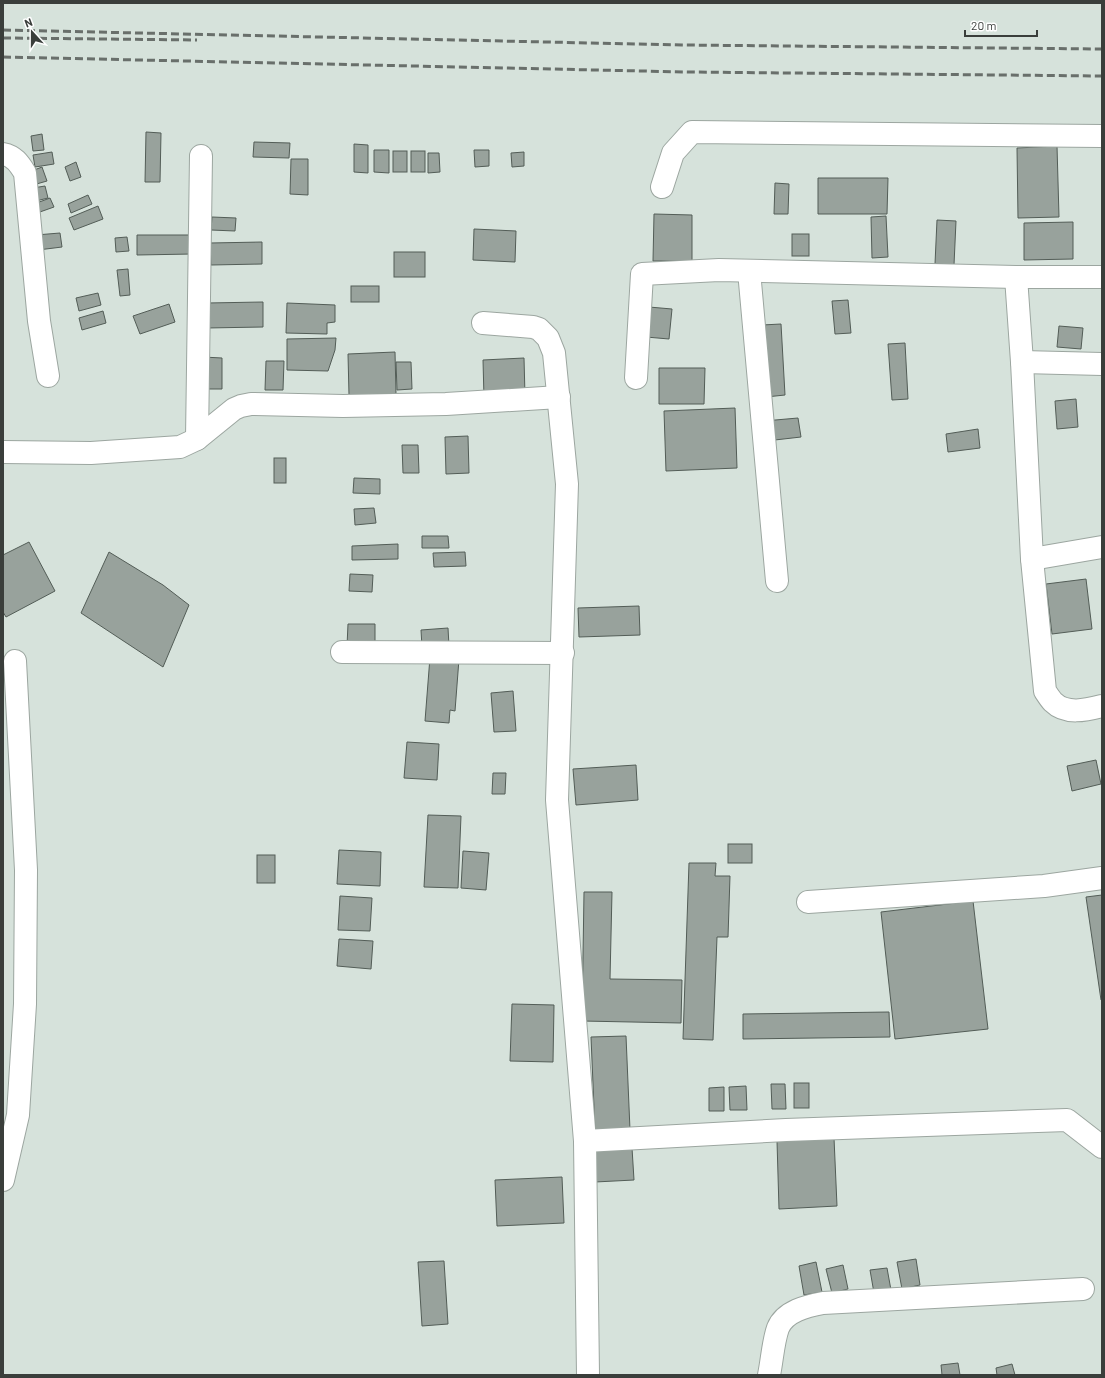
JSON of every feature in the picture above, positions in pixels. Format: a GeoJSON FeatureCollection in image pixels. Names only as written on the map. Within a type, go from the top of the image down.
{"type":"FeatureCollection","features":[{"type":"Feature","properties":{"kind":"street"},"geometry":{"type":"LineString","coordinates":[[662,187],[673,153],[692,132],[1102,136]]}},
{"type":"Feature","properties":{"kind":"street"},"geometry":{"type":"LineString","coordinates":[[3,154],[10,155],[20,164],[24,173],[39,321],[48,376]]}},
{"type":"Feature","properties":{"kind":"street"},"geometry":{"type":"LineString","coordinates":[[197,439],[200,156]]}},
{"type":"Feature","properties":{"kind":"street"},"geometry":{"type":"LineString","coordinates":[[636,378],[642,274],[719,270],[1016,277],[1102,277]]}},
{"type":"Feature","properties":{"kind":"street"},"geometry":{"type":"LineString","coordinates":[[749,271],[777,581]]}},
{"type":"Feature","properties":{"kind":"street"},"geometry":{"type":"LineString","coordinates":[[1016,277],[1032,559],[1045,691],[1052,702],[1064,709],[1082,710],[1102,706]]}},
{"type":"Feature","properties":{"kind":"street"},"geometry":{"type":"LineString","coordinates":[[483,323],[533,327],[548,338],[554,353],[559,398],[567,484],[557,800],[585,1141],[588,1375]]}},
{"type":"Feature","properties":{"kind":"street"},"geometry":{"type":"LineString","coordinates":[[1022,362],[1102,364]]}},
{"type":"Feature","properties":{"kind":"street"},"geometry":{"type":"LineString","coordinates":[[3,452],[92,453],[180,447],[197,439],[230,412],[241,406],[251,404],[343,406],[446,404],[559,398]]}},
{"type":"Feature","properties":{"kind":"street"},"geometry":{"type":"LineString","coordinates":[[1032,559],[1102,547]]}},
{"type":"Feature","properties":{"kind":"street"},"geometry":{"type":"LineString","coordinates":[[342,652],[562,653]]}},
{"type":"Feature","properties":{"kind":"street"},"geometry":{"type":"LineString","coordinates":[[3,1180],[18,1115],[25,1004],[26,870],[14,661]]}},
{"type":"Feature","properties":{"kind":"street"},"geometry":{"type":"LineString","coordinates":[[808,902],[1044,886],[1102,878]]}},
{"type":"Feature","properties":{"kind":"street"},"geometry":{"type":"LineString","coordinates":[[585,1141],[786,1130],[1067,1120],[1102,1146]]}},
{"type":"Feature","properties":{"kind":"street"},"geometry":{"type":"LineString","coordinates":[[769,1375],[778,1328],[786,1317],[797,1310],[808,1306],[831,1303],[1084,1289]]}},
{"type":"Feature","properties":{"kind":"building"},"geometry":{"type":"Polygon","coordinates":[[[146,132],[161,133],[160,182],[145,182],[146,132]]]}},
{"type":"Feature","properties":{"kind":"building"},"geometry":{"type":"Polygon","coordinates":[[[42,134],[44,150],[33,151],[31,136],[42,134]]]}},
{"type":"Feature","properties":{"kind":"building"},"geometry":{"type":"Polygon","coordinates":[[[254,142],[290,143],[289,158],[253,157],[254,142]]]}},
{"type":"Feature","properties":{"kind":"building"},"geometry":{"type":"Polygon","coordinates":[[[354,144],[368,145],[368,173],[354,172],[354,144]]]}},
{"type":"Feature","properties":{"kind":"building"},"geometry":{"type":"Polygon","coordinates":[[[1057,146],[1059,217],[1018,218],[1017,148],[1057,146]]]}},
{"type":"Feature","properties":{"kind":"building"},"geometry":{"type":"Polygon","coordinates":[[[374,150],[389,150],[389,173],[374,172],[374,150]]]}},
{"type":"Feature","properties":{"kind":"building"},"geometry":{"type":"Polygon","coordinates":[[[474,150],[489,150],[489,166],[475,167],[474,150]]]}},
{"type":"Feature","properties":{"kind":"building"},"geometry":{"type":"Polygon","coordinates":[[[393,151],[407,151],[407,172],[393,172],[393,151]]]}},
{"type":"Feature","properties":{"kind":"building"},"geometry":{"type":"Polygon","coordinates":[[[411,151],[425,151],[425,172],[411,172],[411,151]]]}},
{"type":"Feature","properties":{"kind":"building"},"geometry":{"type":"Polygon","coordinates":[[[52,152],[54,164],[35,167],[33,155],[52,152]]]}},
{"type":"Feature","properties":{"kind":"building"},"geometry":{"type":"Polygon","coordinates":[[[524,152],[524,166],[512,167],[511,153],[524,152]]]}},
{"type":"Feature","properties":{"kind":"building"},"geometry":{"type":"Polygon","coordinates":[[[428,153],[439,153],[440,172],[428,173],[428,153]]]}},
{"type":"Feature","properties":{"kind":"building"},"geometry":{"type":"Polygon","coordinates":[[[291,159],[308,159],[308,195],[290,194],[291,159]]]}},
{"type":"Feature","properties":{"kind":"building"},"geometry":{"type":"Polygon","coordinates":[[[76,162],[81,177],[70,181],[65,167],[76,162]]]}},
{"type":"Feature","properties":{"kind":"building"},"geometry":{"type":"Polygon","coordinates":[[[42,167],[47,181],[33,185],[29,172],[42,167]]]}},
{"type":"Feature","properties":{"kind":"building"},"geometry":{"type":"Polygon","coordinates":[[[818,178],[888,178],[887,214],[818,214],[818,178]]]}},
{"type":"Feature","properties":{"kind":"building"},"geometry":{"type":"Polygon","coordinates":[[[775,183],[789,184],[788,214],[774,214],[775,183]]]}},
{"type":"Feature","properties":{"kind":"building"},"geometry":{"type":"Polygon","coordinates":[[[45,186],[48,198],[36,201],[33,188],[45,186]]]}},
{"type":"Feature","properties":{"kind":"building"},"geometry":{"type":"Polygon","coordinates":[[[88,195],[92,204],[71,213],[68,204],[88,195]]]}},
{"type":"Feature","properties":{"kind":"building"},"geometry":{"type":"Polygon","coordinates":[[[50,198],[54,207],[37,213],[34,204],[50,198]]]}},
{"type":"Feature","properties":{"kind":"building"},"geometry":{"type":"Polygon","coordinates":[[[98,206],[103,219],[74,230],[69,218],[98,206]]]}},
{"type":"Feature","properties":{"kind":"building"},"geometry":{"type":"Polygon","coordinates":[[[654,214],[692,215],[692,261],[653,261],[654,214]]]}},
{"type":"Feature","properties":{"kind":"building"},"geometry":{"type":"Polygon","coordinates":[[[886,216],[888,257],[872,258],[871,217],[886,216]]]}},
{"type":"Feature","properties":{"kind":"building"},"geometry":{"type":"Polygon","coordinates":[[[212,217],[236,218],[235,231],[211,230],[212,217]]]}},
{"type":"Feature","properties":{"kind":"building"},"geometry":{"type":"Polygon","coordinates":[[[937,220],[956,221],[954,265],[935,264],[937,220]]]}},
{"type":"Feature","properties":{"kind":"building"},"geometry":{"type":"Polygon","coordinates":[[[1073,222],[1073,259],[1024,260],[1024,223],[1073,222]]]}},
{"type":"Feature","properties":{"kind":"building"},"geometry":{"type":"Polygon","coordinates":[[[474,229],[516,231],[515,262],[473,260],[474,229]]]}},
{"type":"Feature","properties":{"kind":"building"},"geometry":{"type":"Polygon","coordinates":[[[60,233],[62,247],[38,250],[36,235],[60,233]]]}},
{"type":"Feature","properties":{"kind":"building"},"geometry":{"type":"Polygon","coordinates":[[[792,234],[809,234],[809,256],[792,256],[792,234]]]}},
{"type":"Feature","properties":{"kind":"building"},"geometry":{"type":"Polygon","coordinates":[[[137,235],[191,235],[192,254],[137,255],[137,235]]]}},
{"type":"Feature","properties":{"kind":"building"},"geometry":{"type":"Polygon","coordinates":[[[127,237],[129,251],[116,252],[115,238],[127,237]]]}},
{"type":"Feature","properties":{"kind":"building"},"geometry":{"type":"Polygon","coordinates":[[[262,242],[262,264],[211,265],[210,243],[262,242]]]}},
{"type":"Feature","properties":{"kind":"building"},"geometry":{"type":"Polygon","coordinates":[[[394,252],[425,252],[425,277],[394,277],[394,252]]]}},
{"type":"Feature","properties":{"kind":"building"},"geometry":{"type":"Polygon","coordinates":[[[128,269],[130,295],[120,296],[117,270],[128,269]]]}},
{"type":"Feature","properties":{"kind":"building"},"geometry":{"type":"Polygon","coordinates":[[[351,286],[379,286],[379,302],[351,302],[351,286]]]}},
{"type":"Feature","properties":{"kind":"building"},"geometry":{"type":"Polygon","coordinates":[[[98,293],[101,305],[79,311],[76,298],[98,293]]]}},
{"type":"Feature","properties":{"kind":"building"},"geometry":{"type":"Polygon","coordinates":[[[848,300],[851,333],[835,334],[832,301],[848,300]]]}},
{"type":"Feature","properties":{"kind":"building"},"geometry":{"type":"Polygon","coordinates":[[[263,302],[263,327],[207,328],[207,303],[263,302]]]}},
{"type":"Feature","properties":{"kind":"building"},"geometry":{"type":"Polygon","coordinates":[[[287,303],[335,305],[335,322],[327,323],[327,334],[286,333],[287,303]]]}},
{"type":"Feature","properties":{"kind":"building"},"geometry":{"type":"Polygon","coordinates":[[[169,304],[175,322],[140,334],[133,316],[169,304]]]}},
{"type":"Feature","properties":{"kind":"building"},"geometry":{"type":"Polygon","coordinates":[[[649,307],[672,309],[669,339],[646,337],[649,307]]]}},
{"type":"Feature","properties":{"kind":"building"},"geometry":{"type":"Polygon","coordinates":[[[103,311],[106,323],[82,330],[79,318],[103,311]]]}},
{"type":"Feature","properties":{"kind":"building"},"geometry":{"type":"Polygon","coordinates":[[[781,324],[785,395],[766,397],[762,325],[781,324]]]}},
{"type":"Feature","properties":{"kind":"building"},"geometry":{"type":"Polygon","coordinates":[[[1059,326],[1083,328],[1081,349],[1057,347],[1059,326]]]}},
{"type":"Feature","properties":{"kind":"building"},"geometry":{"type":"Polygon","coordinates":[[[336,338],[335,350],[328,371],[287,370],[287,339],[336,338]]]}},
{"type":"Feature","properties":{"kind":"building"},"geometry":{"type":"Polygon","coordinates":[[[905,343],[908,399],[892,400],[888,344],[905,343]]]}},
{"type":"Feature","properties":{"kind":"building"},"geometry":{"type":"Polygon","coordinates":[[[395,352],[396,394],[349,395],[348,354],[395,352]]]}},
{"type":"Feature","properties":{"kind":"building"},"geometry":{"type":"Polygon","coordinates":[[[203,357],[222,358],[222,389],[202,389],[203,357]]]}},
{"type":"Feature","properties":{"kind":"building"},"geometry":{"type":"Polygon","coordinates":[[[524,358],[525,396],[484,398],[483,360],[524,358]]]}},
{"type":"Feature","properties":{"kind":"building"},"geometry":{"type":"Polygon","coordinates":[[[266,361],[284,361],[283,390],[265,390],[266,361]]]}},
{"type":"Feature","properties":{"kind":"building"},"geometry":{"type":"Polygon","coordinates":[[[396,362],[411,362],[412,389],[397,390],[396,362]]]}},
{"type":"Feature","properties":{"kind":"building"},"geometry":{"type":"Polygon","coordinates":[[[659,368],[705,368],[704,404],[659,404],[659,368]]]}},
{"type":"Feature","properties":{"kind":"building"},"geometry":{"type":"Polygon","coordinates":[[[1076,399],[1078,427],[1057,429],[1055,401],[1076,399]]]}},
{"type":"Feature","properties":{"kind":"building"},"geometry":{"type":"Polygon","coordinates":[[[735,408],[737,468],[666,471],[664,411],[735,408]]]}},
{"type":"Feature","properties":{"kind":"building"},"geometry":{"type":"Polygon","coordinates":[[[798,418],[801,437],[766,441],[764,421],[798,418]]]}},
{"type":"Feature","properties":{"kind":"building"},"geometry":{"type":"Polygon","coordinates":[[[978,429],[980,448],[948,452],[946,434],[978,429]]]}},
{"type":"Feature","properties":{"kind":"building"},"geometry":{"type":"Polygon","coordinates":[[[468,436],[469,473],[446,474],[445,437],[468,436]]]}},
{"type":"Feature","properties":{"kind":"building"},"geometry":{"type":"Polygon","coordinates":[[[402,445],[418,445],[419,473],[403,473],[402,445]]]}},
{"type":"Feature","properties":{"kind":"building"},"geometry":{"type":"Polygon","coordinates":[[[274,458],[286,458],[286,483],[274,483],[274,458]]]}},
{"type":"Feature","properties":{"kind":"building"},"geometry":{"type":"Polygon","coordinates":[[[354,478],[380,479],[380,494],[353,493],[354,478]]]}},
{"type":"Feature","properties":{"kind":"building"},"geometry":{"type":"Polygon","coordinates":[[[374,508],[376,523],[355,525],[354,509],[374,508]]]}},
{"type":"Feature","properties":{"kind":"building"},"geometry":{"type":"Polygon","coordinates":[[[422,536],[448,536],[449,548],[422,548],[422,536]]]}},
{"type":"Feature","properties":{"kind":"building"},"geometry":{"type":"Polygon","coordinates":[[[29,542],[55,591],[6,617],[3,612],[3,555],[29,542]]]}},
{"type":"Feature","properties":{"kind":"building"},"geometry":{"type":"Polygon","coordinates":[[[398,544],[398,559],[352,560],[352,546],[398,544]]]}},
{"type":"Feature","properties":{"kind":"building"},"geometry":{"type":"Polygon","coordinates":[[[109,552],[163,585],[189,605],[163,667],[81,613],[109,552]]]}},
{"type":"Feature","properties":{"kind":"building"},"geometry":{"type":"Polygon","coordinates":[[[465,552],[466,566],[434,567],[433,553],[465,552]]]}},
{"type":"Feature","properties":{"kind":"building"},"geometry":{"type":"Polygon","coordinates":[[[350,574],[373,575],[372,592],[349,591],[350,574]]]}},
{"type":"Feature","properties":{"kind":"building"},"geometry":{"type":"Polygon","coordinates":[[[1086,579],[1092,629],[1052,634],[1046,584],[1086,579]]]}},
{"type":"Feature","properties":{"kind":"building"},"geometry":{"type":"Polygon","coordinates":[[[639,606],[640,635],[579,637],[578,608],[639,606]]]}},
{"type":"Feature","properties":{"kind":"building"},"geometry":{"type":"Polygon","coordinates":[[[348,624],[375,624],[375,647],[347,646],[348,624]]]}},
{"type":"Feature","properties":{"kind":"building"},"geometry":{"type":"Polygon","coordinates":[[[448,628],[449,646],[422,647],[421,630],[448,628]]]}},
{"type":"Feature","properties":{"kind":"building"},"geometry":{"type":"Polygon","coordinates":[[[430,657],[459,659],[455,711],[450,710],[449,723],[425,721],[430,657]]]}},
{"type":"Feature","properties":{"kind":"building"},"geometry":{"type":"Polygon","coordinates":[[[513,691],[516,731],[494,732],[491,693],[513,691]]]}},
{"type":"Feature","properties":{"kind":"building"},"geometry":{"type":"Polygon","coordinates":[[[407,742],[439,744],[437,780],[404,778],[407,742]]]}},
{"type":"Feature","properties":{"kind":"building"},"geometry":{"type":"Polygon","coordinates":[[[1096,760],[1101,784],[1072,791],[1067,766],[1096,760]]]}},
{"type":"Feature","properties":{"kind":"building"},"geometry":{"type":"Polygon","coordinates":[[[636,765],[638,800],[576,805],[573,769],[636,765]]]}},
{"type":"Feature","properties":{"kind":"building"},"geometry":{"type":"Polygon","coordinates":[[[493,773],[506,773],[505,794],[492,794],[493,773]]]}},
{"type":"Feature","properties":{"kind":"building"},"geometry":{"type":"Polygon","coordinates":[[[428,815],[461,816],[458,888],[424,887],[428,815]]]}},
{"type":"Feature","properties":{"kind":"building"},"geometry":{"type":"Polygon","coordinates":[[[728,844],[752,844],[752,863],[728,863],[728,844]]]}},
{"type":"Feature","properties":{"kind":"building"},"geometry":{"type":"Polygon","coordinates":[[[339,850],[381,852],[380,886],[337,884],[339,850]]]}},
{"type":"Feature","properties":{"kind":"building"},"geometry":{"type":"Polygon","coordinates":[[[463,851],[489,853],[486,890],[461,888],[463,851]]]}},
{"type":"Feature","properties":{"kind":"building"},"geometry":{"type":"Polygon","coordinates":[[[257,855],[275,855],[275,883],[257,883],[257,855]]]}},
{"type":"Feature","properties":{"kind":"building"},"geometry":{"type":"Polygon","coordinates":[[[689,863],[716,863],[715,876],[730,876],[728,937],[717,937],[713,1040],[683,1039],[689,863]]]}},
{"type":"Feature","properties":{"kind":"building"},"geometry":{"type":"Polygon","coordinates":[[[584,892],[612,892],[610,979],[682,980],[681,1023],[582,1021],[584,892]]]}},
{"type":"Feature","properties":{"kind":"building"},"geometry":{"type":"Polygon","coordinates":[[[1102,895],[1102,1000],[1101,1000],[1086,897],[1102,895]]]}},
{"type":"Feature","properties":{"kind":"building"},"geometry":{"type":"Polygon","coordinates":[[[340,896],[372,898],[370,931],[338,930],[340,896]]]}},
{"type":"Feature","properties":{"kind":"building"},"geometry":{"type":"Polygon","coordinates":[[[973,901],[988,1029],[895,1039],[881,912],[973,901]]]}},
{"type":"Feature","properties":{"kind":"building"},"geometry":{"type":"Polygon","coordinates":[[[339,939],[373,941],[371,969],[337,966],[339,939]]]}},
{"type":"Feature","properties":{"kind":"building"},"geometry":{"type":"Polygon","coordinates":[[[512,1004],[554,1005],[553,1062],[510,1061],[512,1004]]]}},
{"type":"Feature","properties":{"kind":"building"},"geometry":{"type":"Polygon","coordinates":[[[889,1012],[890,1037],[743,1039],[743,1014],[889,1012]]]}},
{"type":"Feature","properties":{"kind":"building"},"geometry":{"type":"Polygon","coordinates":[[[626,1036],[630,1130],[595,1131],[591,1037],[626,1036]]]}},
{"type":"Feature","properties":{"kind":"building"},"geometry":{"type":"Polygon","coordinates":[[[794,1083],[809,1083],[809,1108],[794,1108],[794,1083]]]}},
{"type":"Feature","properties":{"kind":"building"},"geometry":{"type":"Polygon","coordinates":[[[771,1084],[785,1084],[786,1109],[772,1109],[771,1084]]]}},
{"type":"Feature","properties":{"kind":"building"},"geometry":{"type":"Polygon","coordinates":[[[746,1086],[747,1110],[730,1110],[729,1087],[746,1086]]]}},
{"type":"Feature","properties":{"kind":"building"},"geometry":{"type":"Polygon","coordinates":[[[724,1087],[724,1111],[709,1111],[709,1088],[724,1087]]]}},
{"type":"Feature","properties":{"kind":"building"},"geometry":{"type":"Polygon","coordinates":[[[834,1138],[837,1206],[779,1209],[777,1141],[834,1138]]]}},
{"type":"Feature","properties":{"kind":"building"},"geometry":{"type":"Polygon","coordinates":[[[632,1148],[634,1180],[595,1182],[593,1150],[632,1148]]]}},
{"type":"Feature","properties":{"kind":"building"},"geometry":{"type":"Polygon","coordinates":[[[562,1177],[564,1223],[497,1226],[495,1180],[562,1177]]]}},
{"type":"Feature","properties":{"kind":"building"},"geometry":{"type":"Polygon","coordinates":[[[916,1259],[920,1285],[902,1289],[897,1262],[916,1259]]]}},
{"type":"Feature","properties":{"kind":"building"},"geometry":{"type":"Polygon","coordinates":[[[444,1261],[448,1324],[422,1326],[418,1262],[444,1261]]]}},
{"type":"Feature","properties":{"kind":"building"},"geometry":{"type":"Polygon","coordinates":[[[816,1262],[822,1292],[804,1295],[799,1266],[816,1262]]]}},
{"type":"Feature","properties":{"kind":"building"},"geometry":{"type":"Polygon","coordinates":[[[843,1265],[848,1289],[832,1293],[826,1269],[843,1265]]]}},
{"type":"Feature","properties":{"kind":"building"},"geometry":{"type":"Polygon","coordinates":[[[887,1268],[891,1290],[874,1293],[870,1270],[887,1268]]]}},
{"type":"Feature","properties":{"kind":"building"},"geometry":{"type":"Polygon","coordinates":[[[958,1363],[960,1375],[942,1375],[941,1365],[958,1363]]]}},
{"type":"Feature","properties":{"kind":"building"},"geometry":{"type":"Polygon","coordinates":[[[1012,1364],[1015,1375],[997,1375],[996,1368],[1012,1364]]]}},
{"type":"Feature","properties":{"kind":"railway"},"geometry":{"type":"LineString","coordinates":[[3,30],[682,45],[1102,49]]}},
{"type":"Feature","properties":{"kind":"railway"},"geometry":{"type":"LineString","coordinates":[[3,38],[197,40]]}},
{"type":"Feature","properties":{"kind":"railway"},"geometry":{"type":"LineString","coordinates":[[3,57],[687,72],[1102,76]]}}]}
